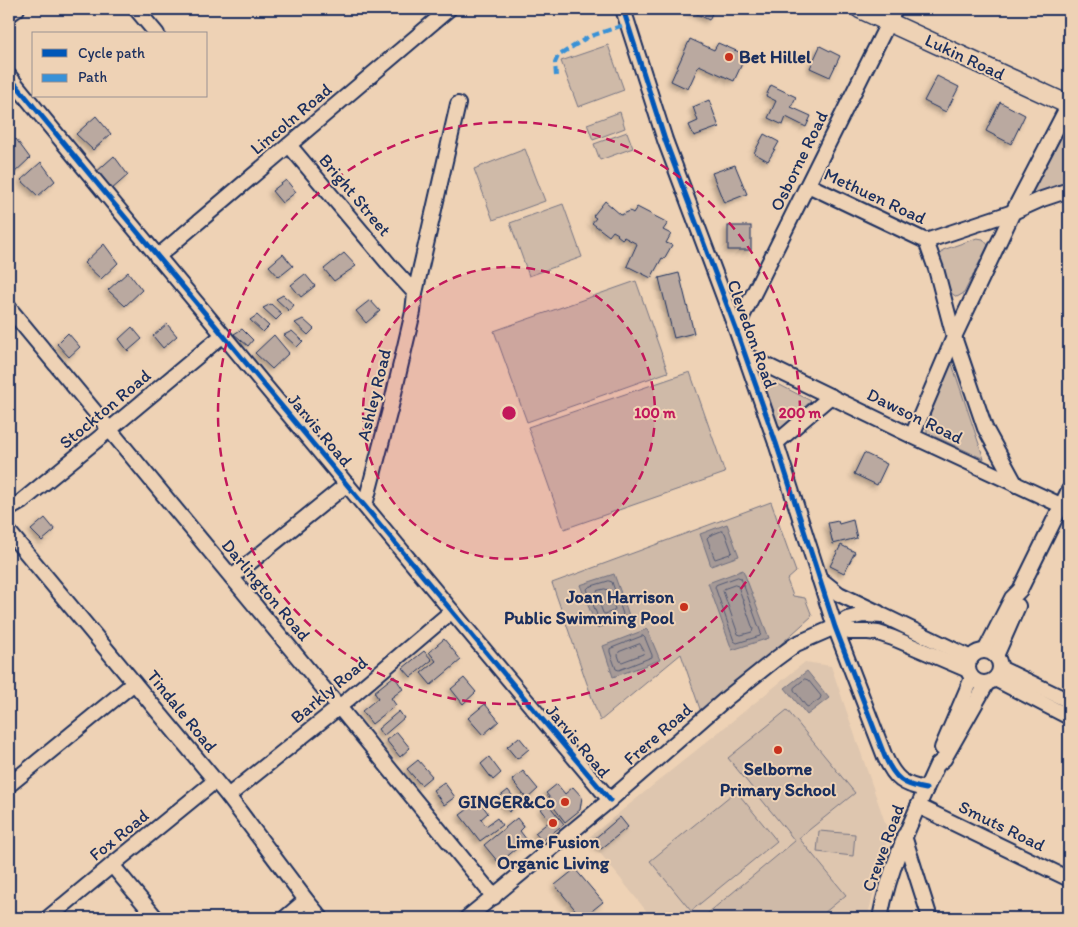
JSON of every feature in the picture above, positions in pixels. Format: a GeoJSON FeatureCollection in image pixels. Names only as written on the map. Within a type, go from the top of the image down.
{"type":"FeatureCollection","features":[{"type":"Feature","properties":{"kind":"main road","name":"Lukin Road"},"geometry":{"type":"LineString","coordinates":[[860,9],[892,15],[1069,104]]}},
{"type":"Feature","properties":{"kind":"street"},"geometry":{"type":"LineString","coordinates":[[9,16],[16,9]]}},
{"type":"Feature","properties":{"kind":"street"},"geometry":{"type":"LineString","coordinates":[[136,9],[155,32]]}},
{"type":"Feature","properties":{"kind":"street","name":"Lincoln Road"},"geometry":{"type":"LineString","coordinates":[[157,257],[449,9]]}},
{"type":"Feature","properties":{"kind":"street","name":"Clevedon Road"},"geometry":{"type":"LineString","coordinates":[[623,9],[665,140],[736,329],[820,578],[844,626],[890,767],[895,775],[906,784],[926,789]]}},
{"type":"Feature","properties":{"kind":"street","name":"Osborne Road"},"geometry":{"type":"LineString","coordinates":[[736,329],[892,15]]}},
{"type":"Feature","properties":{"kind":"street","name":"Jarvis Road"},"geometry":{"type":"LineString","coordinates":[[9,76],[531,708],[610,800]]}},
{"type":"Feature","properties":{"kind":"street","name":"Ashley Road"},"geometry":{"type":"LineString","coordinates":[[364,505],[391,406],[458,104]]}},
{"type":"Feature","properties":{"kind":"street"},"geometry":{"type":"LineString","coordinates":[[912,436],[954,337],[1013,212],[1069,104]]}},
{"type":"Feature","properties":{"kind":"street","name":"Bright Street"},"geometry":{"type":"LineString","coordinates":[[289,145],[415,293]]}},
{"type":"Feature","properties":{"kind":"street","name":"Methuen Road"},"geometry":{"type":"LineString","coordinates":[[808,185],[926,241],[1013,212],[1069,190]]}},
{"type":"Feature","properties":{"kind":"street","name":"Methuen Road"},"geometry":{"type":"LineString","coordinates":[[926,241],[954,337],[986,428],[1016,485]]}},
{"type":"Feature","properties":{"kind":"street","name":"Darlington Road"},"geometry":{"type":"LineString","coordinates":[[9,308],[494,896]]}},
{"type":"Feature","properties":{"kind":"street","name":"Stockton Road"},"geometry":{"type":"LineString","coordinates":[[9,509],[109,430],[223,335]]}},
{"type":"Feature","properties":{"kind":"street","name":"Dawson Road"},"geometry":{"type":"LineString","coordinates":[[745,355],[912,436],[1066,507]]}},
{"type":"Feature","properties":{"kind":"street"},"geometry":{"type":"LineString","coordinates":[[776,443],[831,396]]}},
{"type":"Feature","properties":{"kind":"street"},"geometry":{"type":"LineString","coordinates":[[232,577],[347,484]]}},
{"type":"Feature","properties":{"kind":"street","name":"Crewe Road"},"geometry":{"type":"LineString","coordinates":[[880,918],[894,863],[904,836],[938,765],[944,759],[993,667],[1012,598],[1020,590],[1066,507],[1069,490]]}},
{"type":"Feature","properties":{"kind":"street","name":"Tindale Road"},"geometry":{"type":"LineString","coordinates":[[9,532],[228,796],[321,918]]}},
{"type":"Feature","properties":{"kind":"street"},"geometry":{"type":"LineString","coordinates":[[820,578],[838,594],[884,616],[970,669],[979,682],[993,667]]}},
{"type":"Feature","properties":{"kind":"street","name":"Barkly Road"},"geometry":{"type":"LineString","coordinates":[[228,796],[339,707],[452,611]]}},
{"type":"Feature","properties":{"kind":"street"},"geometry":{"type":"LineString","coordinates":[[844,626],[863,615],[884,616]]}},
{"type":"Feature","properties":{"kind":"street"},"geometry":{"type":"LineString","coordinates":[[844,626],[893,638],[970,669]]}},
{"type":"Feature","properties":{"kind":"street","name":"Frere Road"},"geometry":{"type":"LineString","coordinates":[[467,918],[610,800],[765,667],[796,644],[844,626]]}},
{"type":"Feature","properties":{"kind":"street"},"geometry":{"type":"LineString","coordinates":[[970,669],[981,652],[993,667],[1069,717]]}},
{"type":"Feature","properties":{"kind":"street"},"geometry":{"type":"LineString","coordinates":[[993,667],[1069,701]]}},
{"type":"Feature","properties":{"kind":"street","name":"Crewe Road"},"geometry":{"type":"LineString","coordinates":[[938,765],[938,757],[970,669]]}},
{"type":"Feature","properties":{"kind":"street"},"geometry":{"type":"LineString","coordinates":[[9,785],[134,683]]}},
{"type":"Feature","properties":{"kind":"street","name":"Fox Road"},"geometry":{"type":"LineString","coordinates":[[48,918],[215,781]]}},
{"type":"Feature","properties":{"kind":"street","name":"Smuts Road"},"geometry":{"type":"LineString","coordinates":[[918,806],[1069,879]]}},
{"type":"Feature","properties":{"kind":"street"},"geometry":{"type":"LineString","coordinates":[[904,836],[930,918]]}},
{"type":"Feature","properties":{"kind":"street"},"geometry":{"type":"LineString","coordinates":[[112,864],[156,918]]}},
{"type":"Feature","properties":{"kind":"street"},"geometry":{"type":"LineString","coordinates":[[285,918],[306,900]]}},
{"type":"Feature","properties":{"kind":"shaded area"},"geometry":{"type":"Polygon","coordinates":[[[608,45],[624,90],[578,107],[561,61],[608,45]]]}},
{"type":"Feature","properties":{"kind":"shaded area"},"geometry":{"type":"Polygon","coordinates":[[[620,112],[625,128],[593,140],[587,124],[620,112]]]}},
{"type":"Feature","properties":{"kind":"shaded area"},"geometry":{"type":"Polygon","coordinates":[[[627,132],[633,148],[600,160],[594,144],[627,132]]]}},
{"type":"Feature","properties":{"kind":"shaded area"},"geometry":{"type":"Polygon","coordinates":[[[1063,134],[1069,134],[1069,181],[1029,198],[1063,134]]]}},
{"type":"Feature","properties":{"kind":"shaded area"},"geometry":{"type":"Polygon","coordinates":[[[525,149],[545,201],[493,220],[474,169],[525,149]]]}},
{"type":"Feature","properties":{"kind":"shaded area"},"geometry":{"type":"Polygon","coordinates":[[[563,204],[582,257],[529,276],[510,223],[563,204]]]}},
{"type":"Feature","properties":{"kind":"shaded area"},"geometry":{"type":"Polygon","coordinates":[[[977,238],[983,239],[988,245],[964,293],[957,297],[951,293],[939,256],[943,250],[977,238]]]}},
{"type":"Feature","properties":{"kind":"shaded area"},"geometry":{"type":"Polygon","coordinates":[[[636,281],[668,372],[527,422],[494,331],[636,281]]]}},
{"type":"Feature","properties":{"kind":"shaded area"},"geometry":{"type":"Polygon","coordinates":[[[949,364],[952,364],[984,459],[927,433],[927,421],[949,364]]]}},
{"type":"Feature","properties":{"kind":"shaded area"},"geometry":{"type":"Polygon","coordinates":[[[690,372],[725,473],[564,529],[528,427],[690,372]]]}},
{"type":"Feature","properties":{"kind":"shaded area"},"geometry":{"type":"Polygon","coordinates":[[[774,382],[811,401],[779,430],[765,384],[774,382]]]}},
{"type":"Feature","properties":{"kind":"shaded area","name":"Joan Harrison Public Swimming Pool"},"geometry":{"type":"Polygon","coordinates":[[[771,502],[796,572],[787,580],[793,596],[805,598],[812,616],[702,715],[681,654],[600,721],[552,583],[771,502]]]}},
{"type":"Feature","properties":{"kind":"shaded area","name":"Selborne Primary School"},"geometry":{"type":"Polygon","coordinates":[[[805,662],[831,666],[889,834],[867,918],[652,918],[588,838],[805,662]]]}},
{"type":"Feature","properties":{"kind":"shaded area"},"geometry":{"type":"Polygon","coordinates":[[[787,710],[855,793],[799,838],[846,895],[818,918],[702,918],[795,841],[728,758],[787,710]]]}},
{"type":"Feature","properties":{"kind":"shaded area"},"geometry":{"type":"Polygon","coordinates":[[[736,791],[777,841],[691,911],[650,861],[736,791]]]}},
{"type":"Feature","properties":{"kind":"shaded area"},"geometry":{"type":"Polygon","coordinates":[[[819,831],[855,834],[853,856],[817,852],[819,831]]]}},
{"type":"Feature","properties":{"kind":"water"},"geometry":{"type":"Polygon","coordinates":[[[727,524],[739,556],[711,566],[700,534],[727,524]]]}},
{"type":"Feature","properties":{"kind":"water"},"geometry":{"type":"Polygon","coordinates":[[[743,570],[769,638],[732,650],[708,583],[743,570]]]}},
{"type":"Feature","properties":{"kind":"water"},"geometry":{"type":"Polygon","coordinates":[[[614,574],[630,618],[597,628],[580,585],[614,574]]]}},
{"type":"Feature","properties":{"kind":"water"},"geometry":{"type":"Polygon","coordinates":[[[647,629],[660,660],[613,677],[603,646],[647,629]]]}},
{"type":"Feature","properties":{"kind":"water"},"geometry":{"type":"Polygon","coordinates":[[[807,671],[829,698],[807,715],[785,688],[807,671]]]}},
{"type":"Feature","properties":{"kind":"building"},"geometry":{"type":"Polygon","coordinates":[[[689,9],[714,9],[709,20],[689,9]]]}},
{"type":"Feature","properties":{"kind":"building"},"geometry":{"type":"Polygon","coordinates":[[[690,39],[714,50],[718,43],[746,55],[734,81],[699,65],[688,89],[671,81],[690,39]]]}},
{"type":"Feature","properties":{"kind":"building"},"geometry":{"type":"Polygon","coordinates":[[[820,46],[840,56],[830,77],[810,68],[820,46]]]}},
{"type":"Feature","properties":{"kind":"building"},"geometry":{"type":"Polygon","coordinates":[[[937,76],[959,87],[946,112],[924,101],[937,76]]]}},
{"type":"Feature","properties":{"kind":"building"},"geometry":{"type":"Polygon","coordinates":[[[771,85],[796,97],[791,107],[811,116],[806,127],[786,117],[783,125],[768,118],[776,101],[766,96],[771,85]]]}},
{"type":"Feature","properties":{"kind":"building"},"geometry":{"type":"Polygon","coordinates":[[[709,100],[719,127],[694,136],[689,125],[698,121],[693,107],[709,100]]]}},
{"type":"Feature","properties":{"kind":"building"},"geometry":{"type":"Polygon","coordinates":[[[1000,102],[1025,115],[1011,144],[986,131],[1000,102]]]}},
{"type":"Feature","properties":{"kind":"building"},"geometry":{"type":"Polygon","coordinates":[[[96,116],[111,134],[93,150],[76,134],[96,116]]]}},
{"type":"Feature","properties":{"kind":"building"},"geometry":{"type":"Polygon","coordinates":[[[764,134],[779,142],[768,161],[754,153],[764,134]]]}},
{"type":"Feature","properties":{"kind":"building"},"geometry":{"type":"Polygon","coordinates":[[[16,139],[30,158],[13,174],[9,170],[9,145],[16,139]]]}},
{"type":"Feature","properties":{"kind":"building"},"geometry":{"type":"Polygon","coordinates":[[[114,156],[128,175],[111,190],[94,174],[114,156]]]}},
{"type":"Feature","properties":{"kind":"building"},"geometry":{"type":"Polygon","coordinates":[[[41,162],[55,181],[38,196],[21,180],[41,162]]]}},
{"type":"Feature","properties":{"kind":"building"},"geometry":{"type":"Polygon","coordinates":[[[735,165],[747,194],[724,203],[712,173],[735,165]]]}},
{"type":"Feature","properties":{"kind":"building"},"geometry":{"type":"Polygon","coordinates":[[[286,180],[296,192],[282,203],[272,191],[286,180]]]}},
{"type":"Feature","properties":{"kind":"building"},"geometry":{"type":"Polygon","coordinates":[[[605,201],[621,215],[630,211],[633,213],[637,207],[668,223],[663,230],[671,234],[666,243],[672,245],[651,278],[627,266],[637,244],[624,237],[622,239],[613,231],[609,236],[592,223],[596,218],[593,216],[605,201]]]}},
{"type":"Feature","properties":{"kind":"building"},"geometry":{"type":"Polygon","coordinates":[[[728,226],[751,226],[751,250],[728,250],[728,226]]]}},
{"type":"Feature","properties":{"kind":"building"},"geometry":{"type":"Polygon","coordinates":[[[104,244],[118,263],[101,279],[84,263],[104,244]]]}},
{"type":"Feature","properties":{"kind":"building"},"geometry":{"type":"Polygon","coordinates":[[[344,253],[356,266],[334,281],[324,269],[344,253]]]}},
{"type":"Feature","properties":{"kind":"building"},"geometry":{"type":"Polygon","coordinates":[[[283,254],[293,266],[279,277],[269,266],[283,254]]]}},
{"type":"Feature","properties":{"kind":"building"},"geometry":{"type":"Polygon","coordinates":[[[128,272],[142,290],[125,306],[108,290],[128,272]]]}},
{"type":"Feature","properties":{"kind":"building"},"geometry":{"type":"Polygon","coordinates":[[[679,273],[694,333],[674,338],[659,278],[679,273]]]}},
{"type":"Feature","properties":{"kind":"building"},"geometry":{"type":"Polygon","coordinates":[[[305,274],[315,286],[301,297],[291,285],[305,274]]]}},
{"type":"Feature","properties":{"kind":"building"},"geometry":{"type":"Polygon","coordinates":[[[283,295],[294,305],[289,311],[276,299],[283,295]]]}},
{"type":"Feature","properties":{"kind":"building"},"geometry":{"type":"Polygon","coordinates":[[[370,300],[380,311],[366,323],[356,311],[370,300]]]}},
{"type":"Feature","properties":{"kind":"building"},"geometry":{"type":"Polygon","coordinates":[[[271,304],[282,314],[276,320],[263,308],[271,304]]]}},
{"type":"Feature","properties":{"kind":"building"},"geometry":{"type":"Polygon","coordinates":[[[257,315],[269,326],[263,332],[250,320],[257,315]]]}},
{"type":"Feature","properties":{"kind":"building"},"geometry":{"type":"Polygon","coordinates":[[[303,319],[314,329],[308,335],[295,323],[303,319]]]}},
{"type":"Feature","properties":{"kind":"building"},"geometry":{"type":"Polygon","coordinates":[[[167,324],[177,336],[163,348],[153,336],[167,324]]]}},
{"type":"Feature","properties":{"kind":"building"},"geometry":{"type":"Polygon","coordinates":[[[132,327],[142,339],[128,351],[119,339],[132,327]]]}},
{"type":"Feature","properties":{"kind":"building"},"geometry":{"type":"Polygon","coordinates":[[[242,329],[253,340],[248,346],[234,334],[242,329]]]}},
{"type":"Feature","properties":{"kind":"building"},"geometry":{"type":"Polygon","coordinates":[[[292,331],[303,341],[297,347],[284,335],[292,331]]]}},
{"type":"Feature","properties":{"kind":"building"},"geometry":{"type":"Polygon","coordinates":[[[68,333],[80,347],[69,357],[57,344],[68,333]]]}},
{"type":"Feature","properties":{"kind":"building"},"geometry":{"type":"Polygon","coordinates":[[[274,335],[289,353],[272,369],[255,353],[274,335]]]}},
{"type":"Feature","properties":{"kind":"building"},"geometry":{"type":"Polygon","coordinates":[[[864,453],[887,464],[877,485],[854,474],[864,453]]]}},
{"type":"Feature","properties":{"kind":"building"},"geometry":{"type":"Polygon","coordinates":[[[45,518],[55,530],[42,541],[31,530],[45,518]]]}},
{"type":"Feature","properties":{"kind":"building"},"geometry":{"type":"Polygon","coordinates":[[[853,520],[857,538],[833,544],[828,523],[838,521],[839,524],[853,520]]]}},
{"type":"Feature","properties":{"kind":"building"},"geometry":{"type":"Polygon","coordinates":[[[841,545],[855,552],[844,573],[830,566],[841,545]]]}},
{"type":"Feature","properties":{"kind":"building"},"geometry":{"type":"Polygon","coordinates":[[[444,639],[461,660],[431,685],[421,673],[436,661],[429,652],[444,639]]]}},
{"type":"Feature","properties":{"kind":"building"},"geometry":{"type":"Polygon","coordinates":[[[424,651],[432,660],[411,677],[403,668],[424,651]]]}},
{"type":"Feature","properties":{"kind":"building"},"geometry":{"type":"Polygon","coordinates":[[[394,676],[403,689],[391,698],[396,705],[372,724],[362,711],[378,698],[374,692],[394,676]]]}},
{"type":"Feature","properties":{"kind":"building"},"geometry":{"type":"Polygon","coordinates":[[[464,678],[476,692],[463,704],[451,689],[464,678]]]}},
{"type":"Feature","properties":{"kind":"building"},"geometry":{"type":"Polygon","coordinates":[[[485,704],[499,721],[483,735],[468,718],[485,704]]]}},
{"type":"Feature","properties":{"kind":"building"},"geometry":{"type":"Polygon","coordinates":[[[399,711],[404,718],[383,736],[378,729],[399,711]]]}},
{"type":"Feature","properties":{"kind":"building"},"geometry":{"type":"Polygon","coordinates":[[[397,732],[410,748],[400,757],[386,740],[397,732]]]}},
{"type":"Feature","properties":{"kind":"building"},"geometry":{"type":"Polygon","coordinates":[[[519,737],[529,749],[517,759],[507,747],[519,737]]]}},
{"type":"Feature","properties":{"kind":"building"},"geometry":{"type":"Polygon","coordinates":[[[489,757],[501,773],[493,780],[481,764],[489,757]]]}},
{"type":"Feature","properties":{"kind":"building"},"geometry":{"type":"Polygon","coordinates":[[[418,760],[432,776],[421,785],[407,769],[418,760]]]}},
{"type":"Feature","properties":{"kind":"building"},"geometry":{"type":"Polygon","coordinates":[[[523,771],[538,789],[527,799],[512,780],[523,771]]]}},
{"type":"Feature","properties":{"kind":"building"},"geometry":{"type":"Polygon","coordinates":[[[444,782],[455,797],[444,805],[433,790],[444,782]]]}},
{"type":"Feature","properties":{"kind":"building"},"geometry":{"type":"Polygon","coordinates":[[[557,784],[565,794],[573,787],[582,797],[580,810],[565,822],[552,805],[554,803],[546,793],[557,784]]]}},
{"type":"Feature","properties":{"kind":"building"},"geometry":{"type":"Polygon","coordinates":[[[508,790],[519,804],[509,812],[498,798],[508,790]]]}},
{"type":"Feature","properties":{"kind":"building"},"geometry":{"type":"Polygon","coordinates":[[[479,801],[488,813],[481,819],[486,826],[497,818],[502,825],[480,841],[460,815],[479,801]]]}},
{"type":"Feature","properties":{"kind":"building"},"geometry":{"type":"Polygon","coordinates":[[[548,804],[564,824],[542,841],[535,833],[550,821],[541,809],[548,804]]]}},
{"type":"Feature","properties":{"kind":"building"},"geometry":{"type":"Polygon","coordinates":[[[620,817],[628,827],[601,849],[593,840],[620,817]]]}},
{"type":"Feature","properties":{"kind":"building"},"geometry":{"type":"Polygon","coordinates":[[[517,818],[524,827],[520,831],[527,840],[499,863],[484,845],[517,818]]]}},
{"type":"Feature","properties":{"kind":"building"},"geometry":{"type":"Polygon","coordinates":[[[575,869],[603,902],[583,918],[555,885],[575,869]]]}},
{"type":"Feature","properties":{"kind":"building"},"geometry":{"type":"Polygon","coordinates":[[[672,910],[679,918],[662,918],[672,910]]]}},
{"type":"Feature","properties":{"kind":"marked path"},"geometry":{"type":"LineString","coordinates":[[556,76],[555,63],[558,56],[588,37],[627,24]]}},
{"type":"Feature","properties":{"kind":"cycle path"},"geometry":{"type":"LineString","coordinates":[[623,9],[665,140],[736,329],[776,443],[835,627],[885,757],[892,771],[901,780],[926,789]]}},
{"type":"Feature","properties":{"kind":"cycle path"},"geometry":{"type":"LineString","coordinates":[[9,76],[610,800]]}},
{"type":"Feature","properties":{"kind":"place","name":"Bet Hillel"},"geometry":{"type":"Point","coordinates":[729,57]}},
{"type":"Feature","properties":{"kind":"place","name":"Joan Harrison Public Swimming Pool"},"geometry":{"type":"Point","coordinates":[684,607]}},
{"type":"Feature","properties":{"kind":"place","name":"Selborne Primary School"},"geometry":{"type":"Point","coordinates":[778,750]}},
{"type":"Feature","properties":{"kind":"place","name":"GINGER&Co"},"geometry":{"type":"Point","coordinates":[565,802]}},
{"type":"Feature","properties":{"kind":"place","name":"Lime Fusion Organic Living"},"geometry":{"type":"Point","coordinates":[553,823]}}]}
